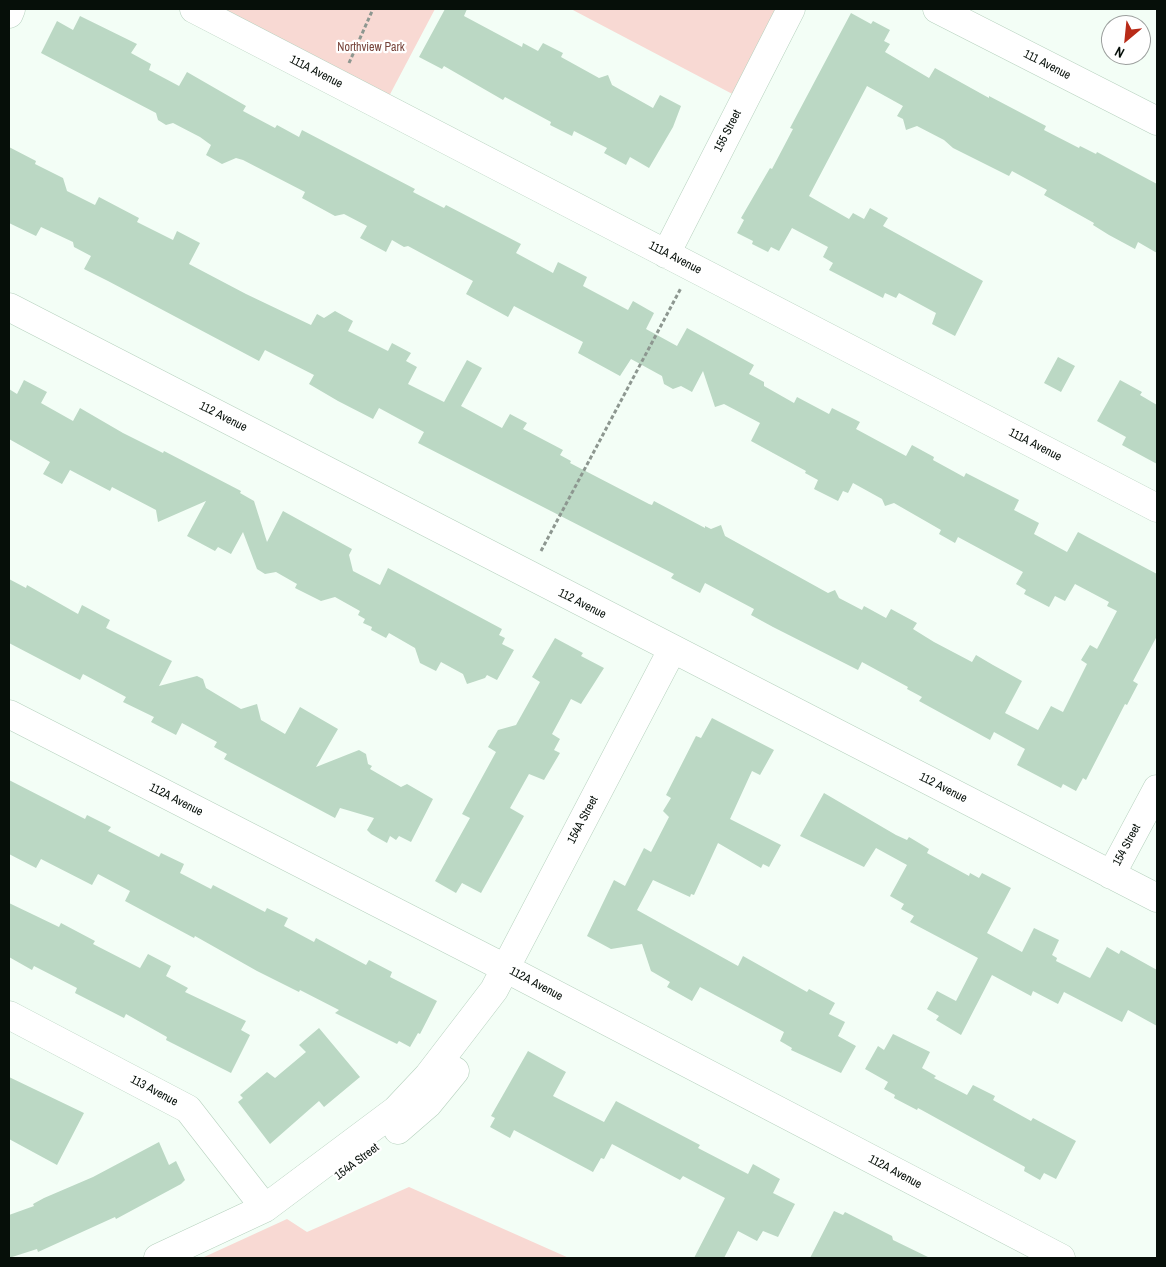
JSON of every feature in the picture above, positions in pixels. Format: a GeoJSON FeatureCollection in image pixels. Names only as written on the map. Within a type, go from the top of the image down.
{"type":"FeatureCollection","features":[{"type":"Feature","properties":{"kind":"street"},"geometry":{"type":"LineString","coordinates":[[9,14],[12,9]]}},
{"type":"Feature","properties":{"kind":"street","name":"111A Avenue"},"geometry":{"type":"LineString","coordinates":[[194,9],[1157,508]]}},
{"type":"Feature","properties":{"kind":"street","name":"155 Street"},"geometry":{"type":"LineString","coordinates":[[666,254],[791,9]]}},
{"type":"Feature","properties":{"kind":"street","name":"111 Avenue"},"geometry":{"type":"LineString","coordinates":[[937,9],[1157,121]]}},
{"type":"Feature","properties":{"kind":"street","name":"112 Avenue"},"geometry":{"type":"LineString","coordinates":[[9,307],[1157,898]]}},
{"type":"Feature","properties":{"kind":"street","name":"154A Street"},"geometry":{"type":"LineString","coordinates":[[158,1258],[265,1208],[348,1146],[410,1108],[428,1076],[499,979],[672,650]]}},
{"type":"Feature","properties":{"kind":"street","name":"112A Avenue"},"geometry":{"type":"LineString","coordinates":[[9,714],[499,979],[1061,1258]]}},
{"type":"Feature","properties":{"kind":"street","name":"154 Street"},"geometry":{"type":"LineString","coordinates":[[1111,875],[1157,789]]}},
{"type":"Feature","properties":{"kind":"street","name":"113 Avenue"},"geometry":{"type":"LineString","coordinates":[[9,1016],[188,1109],[265,1208]]}},
{"type":"Feature","properties":{"kind":"path"},"geometry":{"type":"LineString","coordinates":[[348,66],[373,9]]}},
{"type":"Feature","properties":{"kind":"path"},"geometry":{"type":"LineString","coordinates":[[541,551],[684,282]]}},
{"type":"Feature","properties":{"kind":"green space","name":"Northview Park"},"geometry":{"type":"Polygon","coordinates":[[[207,9],[435,9],[387,100],[207,9]]]}},
{"type":"Feature","properties":{"kind":"green space"},"geometry":{"type":"Polygon","coordinates":[[[571,9],[786,9],[740,98],[571,9]]]}},
{"type":"Feature","properties":{"kind":"green space"},"geometry":{"type":"Polygon","coordinates":[[[409,1187],[569,1258],[202,1258],[287,1219],[307,1232],[409,1187]]]}},
{"type":"Feature","properties":{"kind":"building"},"geometry":{"type":"Polygon","coordinates":[[[445,9],[467,9],[464,16],[522,47],[523,43],[538,51],[543,43],[563,53],[561,57],[599,78],[608,75],[612,85],[653,108],[660,95],[681,106],[673,127],[649,168],[630,157],[626,165],[604,153],[607,148],[574,131],[572,136],[550,125],[551,122],[505,97],[503,100],[444,66],[442,69],[419,57],[445,9]]]}},
{"type":"Feature","properties":{"kind":"building"},"geometry":{"type":"Polygon","coordinates":[[[851,13],[871,24],[873,21],[890,30],[884,41],[890,44],[885,52],[929,78],[935,68],[989,98],[989,96],[1046,126],[1044,130],[1079,148],[1080,146],[1096,154],[1097,152],[1157,184],[1157,253],[1138,242],[1135,249],[1109,235],[1093,225],[1094,223],[1044,195],[1047,190],[1012,171],[1009,176],[953,148],[944,140],[917,126],[906,130],[903,119],[897,116],[903,106],[867,86],[809,196],[849,219],[853,213],[864,219],[870,208],[888,218],[883,226],[983,281],[955,336],[932,324],[936,313],[899,293],[896,298],[885,293],[883,298],[829,270],[833,263],[823,257],[828,247],[792,228],[779,251],[771,247],[768,252],[752,244],[753,241],[737,233],[744,220],[741,218],[770,168],[772,169],[793,129],[790,128],[851,13]]]}},
{"type":"Feature","properties":{"kind":"building"},"geometry":{"type":"Polygon","coordinates":[[[80,16],[137,44],[131,53],[151,64],[149,70],[179,86],[187,72],[246,106],[243,111],[275,128],[277,125],[299,137],[302,130],[415,189],[413,192],[444,208],[446,205],[521,244],[516,253],[553,273],[558,262],[587,277],[583,286],[628,310],[633,301],[654,313],[646,329],[677,346],[687,328],[754,365],[749,374],[764,382],[764,386],[794,403],[797,397],[829,414],[832,408],[860,422],[856,429],[906,456],[912,445],[934,457],[933,460],[964,477],[966,473],[1019,500],[1014,510],[1039,523],[1034,534],[1067,552],[1078,532],[1157,574],[1157,636],[1133,681],[1138,684],[1127,705],[1125,704],[1086,780],[1083,778],[1076,791],[1063,784],[1061,788],[1017,765],[1025,749],[994,732],[990,740],[919,701],[922,697],[907,689],[908,687],[862,662],[858,670],[773,627],[751,615],[754,609],[705,583],[700,593],[671,578],[674,574],[418,443],[424,432],[379,408],[373,419],[309,384],[314,375],[265,350],[259,361],[84,269],[91,256],[74,247],[73,242],[41,227],[36,236],[9,223],[9,147],[36,161],[35,164],[63,178],[67,191],[95,205],[99,197],[139,218],[137,222],[173,240],[177,231],[200,243],[189,264],[246,294],[311,325],[317,314],[324,318],[335,311],[353,321],[348,331],[388,351],[392,343],[411,353],[406,361],[417,367],[408,384],[444,402],[467,360],[482,368],[461,406],[502,428],[510,414],[527,423],[523,429],[563,450],[560,455],[571,461],[570,463],[649,504],[652,505],[654,501],[705,528],[705,526],[711,529],[721,525],[725,536],[828,593],[835,590],[839,598],[862,610],[864,606],[886,618],[891,609],[917,623],[913,629],[934,642],[972,662],[976,655],[1022,681],[1005,713],[1038,730],[1051,706],[1063,712],[1087,664],[1081,660],[1090,645],[1097,649],[1117,611],[1107,606],[1109,602],[1075,584],[1065,601],[1055,596],[1049,607],[1024,594],[1026,590],[1016,584],[1023,572],[958,537],[955,543],[939,534],[941,530],[894,503],[885,506],[882,499],[853,483],[848,493],[843,491],[838,501],[814,489],[818,480],[805,473],[806,471],[751,441],[760,423],[724,404],[715,407],[703,371],[692,392],[681,386],[673,389],[664,384],[662,376],[631,359],[620,376],[578,353],[583,342],[514,306],[508,317],[466,294],[473,281],[408,246],[404,247],[392,240],[386,252],[360,238],[367,226],[344,214],[335,216],[302,198],[305,192],[243,160],[236,158],[222,164],[206,155],[211,145],[200,137],[173,123],[166,125],[158,120],[156,113],[41,53],[57,21],[73,30],[80,16]]]}},
{"type":"Feature","properties":{"kind":"building"},"geometry":{"type":"Polygon","coordinates":[[[1058,357],[1075,366],[1061,392],[1044,383],[1058,357]]]}},
{"type":"Feature","properties":{"kind":"building"},"geometry":{"type":"Polygon","coordinates":[[[24,380],[47,392],[41,403],[73,421],[80,408],[123,433],[163,453],[164,451],[241,491],[240,493],[254,501],[267,542],[283,511],[352,549],[349,555],[353,571],[380,585],[388,568],[502,629],[499,635],[505,638],[502,644],[514,650],[497,680],[487,675],[485,678],[467,684],[463,674],[441,662],[436,671],[420,663],[415,648],[389,633],[386,638],[371,630],[372,627],[363,623],[365,619],[358,615],[360,611],[335,597],[321,601],[295,588],[297,584],[276,572],[265,574],[257,569],[243,532],[231,554],[218,547],[215,551],[187,536],[206,501],[158,522],[156,510],[112,487],[110,491],[70,470],[62,484],[43,474],[50,462],[9,439],[9,389],[17,394],[24,380]]]}},
{"type":"Feature","properties":{"kind":"building"},"geometry":{"type":"Polygon","coordinates":[[[1120,380],[1142,392],[1140,395],[1157,405],[1157,464],[1122,445],[1126,437],[1097,421],[1120,380]]]}},
{"type":"Feature","properties":{"kind":"building"},"geometry":{"type":"Polygon","coordinates":[[[9,579],[26,588],[27,585],[78,614],[82,605],[110,620],[106,628],[172,661],[159,686],[197,676],[203,679],[206,688],[241,709],[257,704],[261,720],[285,734],[300,707],[338,729],[316,767],[359,750],[366,754],[368,764],[372,766],[370,769],[401,787],[407,784],[433,799],[411,842],[399,836],[396,840],[390,836],[387,843],[371,834],[367,830],[374,818],[340,808],[335,818],[224,759],[227,754],[214,747],[217,742],[182,723],[176,735],[151,722],[154,717],[123,702],[126,697],[83,674],[80,680],[9,643],[9,579]]]}},
{"type":"Feature","properties":{"kind":"building"},"geometry":{"type":"Polygon","coordinates":[[[555,638],[583,653],[581,656],[604,668],[581,704],[571,699],[552,734],[560,739],[554,750],[560,753],[544,780],[529,774],[510,808],[524,816],[481,893],[462,883],[456,893],[435,881],[470,818],[462,814],[496,752],[488,747],[498,730],[516,725],[540,682],[532,677],[555,638]]]}},
{"type":"Feature","properties":{"kind":"building"},"geometry":{"type":"Polygon","coordinates":[[[712,718],[774,750],[760,775],[752,771],[730,819],[781,845],[769,867],[763,864],[761,868],[718,843],[694,895],[691,894],[690,897],[653,880],[637,910],[738,966],[743,956],[807,992],[809,989],[835,1003],[829,1014],[845,1022],[838,1036],[856,1046],[841,1073],[791,1050],[792,1048],[780,1041],[784,1032],[700,987],[692,1001],[667,987],[670,982],[651,971],[642,944],[611,949],[587,936],[614,880],[625,886],[644,848],[651,852],[669,817],[663,811],[671,798],[666,795],[696,736],[701,738],[712,718]]]}},
{"type":"Feature","properties":{"kind":"building"},"geometry":{"type":"Polygon","coordinates":[[[9,780],[85,819],[87,815],[111,827],[108,831],[159,857],[161,853],[184,864],[180,873],[211,889],[213,885],[265,912],[267,908],[288,918],[284,926],[314,942],[316,938],[366,965],[369,960],[392,972],[390,977],[437,1001],[420,1034],[418,1033],[410,1047],[399,1041],[397,1044],[335,1013],[339,1010],[257,971],[195,936],[194,938],[125,901],[130,891],[98,874],[92,885],[41,859],[36,868],[9,854],[9,780]]]}},
{"type":"Feature","properties":{"kind":"building"},"geometry":{"type":"Polygon","coordinates":[[[824,793],[896,835],[907,840],[909,837],[929,849],[927,853],[969,876],[970,873],[979,878],[982,873],[1011,888],[987,933],[1022,952],[1034,928],[1059,940],[1052,955],[1057,958],[1056,961],[1090,978],[1107,947],[1119,954],[1121,950],[1157,970],[1157,1026],[1128,1010],[1122,1022],[1064,992],[1058,1004],[1033,991],[1031,996],[992,975],[961,1035],[936,1020],[939,1016],[927,1009],[937,991],[956,1001],[978,958],[910,922],[914,916],[901,909],[904,904],[890,896],[907,865],[876,848],[864,867],[800,836],[824,793]]]}},
{"type":"Feature","properties":{"kind":"building"},"geometry":{"type":"Polygon","coordinates":[[[9,903],[59,927],[61,923],[95,941],[93,944],[140,968],[148,954],[171,966],[166,976],[188,988],[185,992],[246,1021],[241,1030],[250,1035],[231,1073],[166,1040],[167,1037],[126,1014],[124,1018],[75,993],[77,988],[34,966],[32,970],[9,957],[9,903]]]}},
{"type":"Feature","properties":{"kind":"building"},"geometry":{"type":"Polygon","coordinates":[[[319,1028],[360,1077],[324,1107],[319,1101],[270,1144],[238,1102],[243,1098],[240,1095],[267,1072],[275,1078],[306,1052],[299,1045],[319,1028]]]}},
{"type":"Feature","properties":{"kind":"building"},"geometry":{"type":"Polygon","coordinates":[[[893,1034],[930,1052],[922,1068],[936,1076],[934,1078],[967,1095],[973,1085],[995,1096],[993,1100],[1031,1121],[1033,1118],[1076,1141],[1056,1179],[1044,1173],[1040,1180],[1024,1171],[1025,1167],[918,1108],[917,1110],[894,1098],[895,1095],[884,1089],[888,1082],[865,1069],[878,1046],[884,1050],[893,1034]]]}},
{"type":"Feature","properties":{"kind":"building"},"geometry":{"type":"Polygon","coordinates":[[[528,1051],[566,1072],[553,1096],[604,1122],[616,1101],[700,1145],[698,1148],[748,1174],[753,1164],[780,1179],[773,1193],[795,1204],[778,1237],[763,1231],[757,1241],[738,1231],[724,1258],[694,1258],[725,1198],[683,1176],[680,1180],[612,1144],[604,1159],[601,1158],[593,1172],[514,1130],[510,1138],[490,1127],[495,1118],[491,1116],[528,1051]]]}},
{"type":"Feature","properties":{"kind":"building"},"geometry":{"type":"Polygon","coordinates":[[[9,1077],[84,1113],[57,1165],[9,1139],[9,1077]]]}},
{"type":"Feature","properties":{"kind":"building"},"geometry":{"type":"Polygon","coordinates":[[[159,1142],[169,1165],[176,1161],[185,1180],[181,1184],[116,1219],[115,1217],[38,1252],[37,1249],[9,1258],[9,1215],[34,1206],[33,1204],[44,1198],[93,1177],[159,1142]]]}},
{"type":"Feature","properties":{"kind":"building"},"geometry":{"type":"Polygon","coordinates":[[[834,1211],[843,1215],[845,1212],[892,1236],[893,1240],[930,1258],[810,1258],[834,1211]]]}}]}
